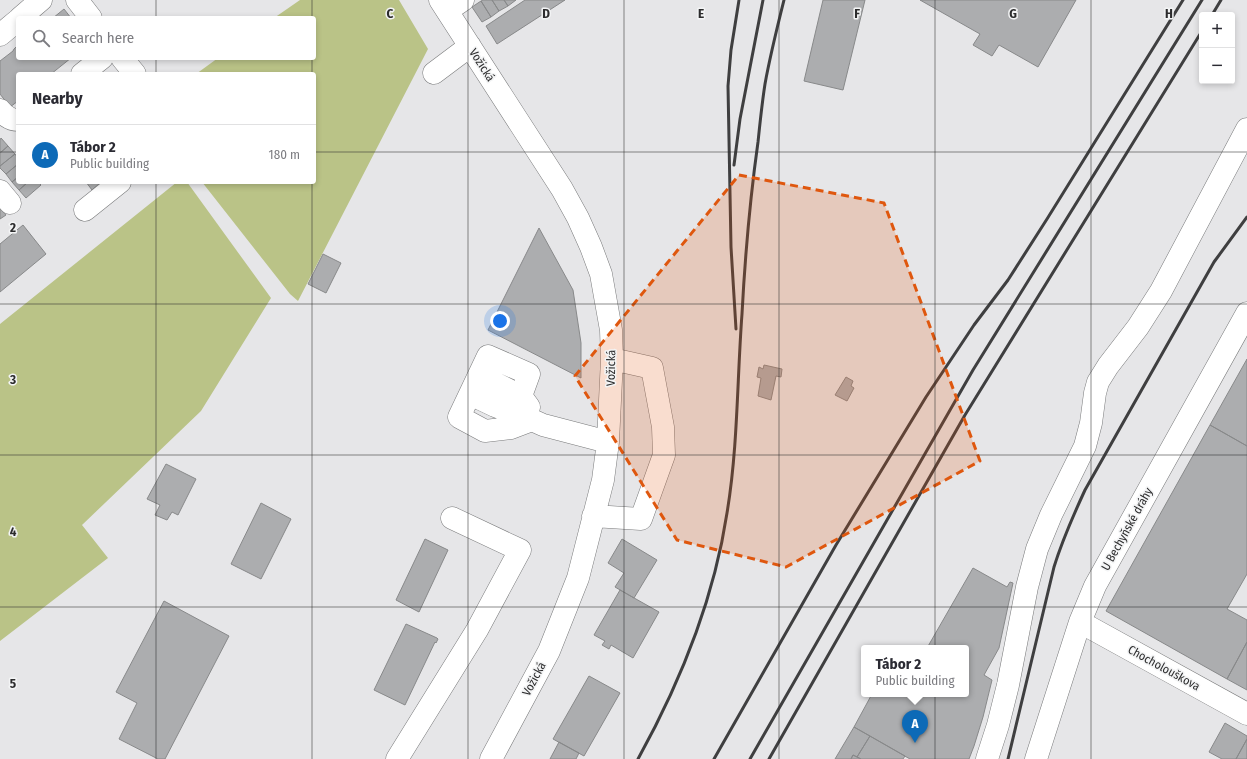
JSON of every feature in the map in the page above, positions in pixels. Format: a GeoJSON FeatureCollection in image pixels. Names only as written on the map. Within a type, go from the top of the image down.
{"type":"FeatureCollection","features":[{"type":"Feature","properties":{"kind":"street"},"geometry":{"type":"LineString","coordinates":[[22,16],[41,0]]}},
{"type":"Feature","properties":{"kind":"street"},"geometry":{"type":"LineString","coordinates":[[77,0],[89,16]]}},
{"type":"Feature","properties":{"kind":"street","name":"Vožická"},"geometry":{"type":"LineString","coordinates":[[450,4],[470,46],[562,189],[578,218],[601,274],[611,330],[612,359],[608,442],[602,480],[578,578],[549,651],[492,759]]}},
{"type":"Feature","properties":{"kind":"street"},"geometry":{"type":"LineString","coordinates":[[0,35],[16,22]]}},
{"type":"Feature","properties":{"kind":"street"},"geometry":{"type":"LineString","coordinates":[[434,73],[470,46]]}},
{"type":"Feature","properties":{"kind":"street"},"geometry":{"type":"LineString","coordinates":[[84,72],[100,60]]}},
{"type":"Feature","properties":{"kind":"street"},"geometry":{"type":"LineString","coordinates":[[124,60],[133,72]]}},
{"type":"Feature","properties":{"kind":"street"},"geometry":{"type":"LineString","coordinates":[[0,110],[5,116],[16,120]]}},
{"type":"Feature","properties":{"kind":"street"},"geometry":{"type":"LineString","coordinates":[[987,759],[998,725],[1008,685],[1027,587],[1037,549],[1051,515],[1085,446],[1091,423],[1095,392],[1098,382],[1108,366],[1138,327],[1161,291],[1247,129]]}},
{"type":"Feature","properties":{"kind":"street"},"geometry":{"type":"LineString","coordinates":[[85,210],[118,184]]}},
{"type":"Feature","properties":{"kind":"street","name":"U Bechyňské dráhy"},"geometry":{"type":"LineString","coordinates":[[1036,759],[1080,622],[1095,586],[1247,313]]}},
{"type":"Feature","properties":{"kind":"street"},"geometry":{"type":"LineString","coordinates":[[593,516],[641,519],[664,455],[663,427],[652,368],[612,359]]}},
{"type":"Feature","properties":{"kind":"street"},"geometry":{"type":"LineString","coordinates":[[538,423],[521,396],[474,385],[459,417],[485,431],[538,423],[608,442]]}},
{"type":"Feature","properties":{"kind":"street"},"geometry":{"type":"LineString","coordinates":[[397,759],[477,630],[520,550],[452,518]]}},
{"type":"Feature","properties":{"kind":"street","name":"Chocholouškova"},"geometry":{"type":"LineString","coordinates":[[1080,622],[1247,714]]}},
{"type":"Feature","properties":{"kind":"highlighted area"},"geometry":{"type":"Polygon","coordinates":[[[739,175],[884,203],[980,461],[786,567],[677,540],[575,376],[739,175]]]}},
{"type":"Feature","properties":{"kind":"green space"},"geometry":{"type":"Polygon","coordinates":[[[300,0],[399,0],[428,49],[298,301],[290,294],[204,184],[316,184],[316,72],[199,72],[215,60],[316,60],[316,16],[277,16],[300,0]]]}},
{"type":"Feature","properties":{"kind":"green space"},"geometry":{"type":"Polygon","coordinates":[[[175,184],[188,184],[271,298],[201,411],[82,525],[108,558],[0,641],[0,324],[175,184]]]}},
{"type":"Feature","properties":{"kind":"building"},"geometry":{"type":"Polygon","coordinates":[[[492,0],[499,11],[491,17],[481,1],[492,0]]]}},
{"type":"Feature","properties":{"kind":"building"},"geometry":{"type":"Polygon","coordinates":[[[492,0],[504,0],[508,6],[499,11],[492,0]]]}},
{"type":"Feature","properties":{"kind":"building"},"geometry":{"type":"Polygon","coordinates":[[[504,0],[516,0],[508,6],[504,0]]]}},
{"type":"Feature","properties":{"kind":"building"},"geometry":{"type":"Polygon","coordinates":[[[525,0],[565,0],[497,44],[486,26],[525,0]]]}},
{"type":"Feature","properties":{"kind":"building"},"geometry":{"type":"Polygon","coordinates":[[[823,0],[865,0],[843,90],[804,81],[823,0]]]}},
{"type":"Feature","properties":{"kind":"building"},"geometry":{"type":"Polygon","coordinates":[[[920,0],[1076,0],[1038,67],[999,45],[992,56],[973,45],[980,34],[920,0]]]}},
{"type":"Feature","properties":{"kind":"building"},"geometry":{"type":"Polygon","coordinates":[[[481,1],[491,17],[482,22],[472,7],[481,1]]]}},
{"type":"Feature","properties":{"kind":"building"},"geometry":{"type":"Polygon","coordinates":[[[64,9],[69,16],[55,16],[64,9]]]}},
{"type":"Feature","properties":{"kind":"building"},"geometry":{"type":"Polygon","coordinates":[[[16,47],[16,60],[68,60],[54,72],[16,72],[16,102],[10,107],[0,94],[0,61],[16,47]]]}},
{"type":"Feature","properties":{"kind":"building"},"geometry":{"type":"Polygon","coordinates":[[[1,138],[8,146],[0,153],[0,140],[1,138]]]}},
{"type":"Feature","properties":{"kind":"building"},"geometry":{"type":"Polygon","coordinates":[[[8,146],[15,154],[0,166],[0,153],[8,146]]]}},
{"type":"Feature","properties":{"kind":"building"},"geometry":{"type":"Polygon","coordinates":[[[15,154],[16,155],[16,166],[6,174],[0,166],[15,154]]]}},
{"type":"Feature","properties":{"kind":"building"},"geometry":{"type":"Polygon","coordinates":[[[16,166],[16,179],[12,182],[6,174],[16,166]]]}},
{"type":"Feature","properties":{"kind":"building"},"geometry":{"type":"Polygon","coordinates":[[[16,179],[16,184],[26,184],[19,190],[12,182],[16,179]]]}},
{"type":"Feature","properties":{"kind":"building"},"geometry":{"type":"Polygon","coordinates":[[[26,184],[41,185],[26,198],[19,190],[26,184]]]}},
{"type":"Feature","properties":{"kind":"building"},"geometry":{"type":"Polygon","coordinates":[[[88,184],[99,184],[92,190],[88,184]]]}},
{"type":"Feature","properties":{"kind":"building"},"geometry":{"type":"Polygon","coordinates":[[[0,207],[6,215],[0,219],[0,207]]]}},
{"type":"Feature","properties":{"kind":"building"},"geometry":{"type":"Polygon","coordinates":[[[23,225],[46,254],[0,292],[0,244],[23,225]]]}},
{"type":"Feature","properties":{"kind":"building"},"geometry":{"type":"Polygon","coordinates":[[[539,228],[573,290],[581,343],[581,378],[488,330],[539,228]]]}},
{"type":"Feature","properties":{"kind":"building"},"geometry":{"type":"Polygon","coordinates":[[[323,254],[341,263],[326,293],[308,284],[323,254]]]}},
{"type":"Feature","properties":{"kind":"building"},"geometry":{"type":"Polygon","coordinates":[[[1247,359],[1247,446],[1210,425],[1247,359]]]}},
{"type":"Feature","properties":{"kind":"building"},"geometry":{"type":"Polygon","coordinates":[[[764,365],[782,369],[781,377],[776,376],[771,400],[758,396],[761,378],[757,377],[759,367],[763,369],[764,365]]]}},
{"type":"Feature","properties":{"kind":"building"},"geometry":{"type":"Polygon","coordinates":[[[846,377],[853,381],[851,386],[854,388],[847,401],[835,395],[846,377]]]}},
{"type":"Feature","properties":{"kind":"building"},"geometry":{"type":"Polygon","coordinates":[[[1210,425],[1247,446],[1247,574],[1227,609],[1247,620],[1247,642],[1227,679],[1106,611],[1210,425]]]}},
{"type":"Feature","properties":{"kind":"building"},"geometry":{"type":"Polygon","coordinates":[[[166,464],[196,479],[178,515],[172,512],[167,520],[155,515],[160,505],[147,499],[166,464]]]}},
{"type":"Feature","properties":{"kind":"building"},"geometry":{"type":"Polygon","coordinates":[[[261,503],[291,519],[261,579],[231,564],[261,503]]]}},
{"type":"Feature","properties":{"kind":"building"},"geometry":{"type":"Polygon","coordinates":[[[425,539],[448,550],[419,612],[396,600],[425,539]]]}},
{"type":"Feature","properties":{"kind":"building"},"geometry":{"type":"Polygon","coordinates":[[[622,539],[657,560],[634,598],[615,587],[624,573],[608,563],[622,539]]]}},
{"type":"Feature","properties":{"kind":"building"},"geometry":{"type":"Polygon","coordinates":[[[973,568],[1007,587],[1010,582],[1013,583],[999,648],[984,675],[992,680],[983,717],[969,759],[910,759],[854,727],[870,697],[969,697],[969,645],[929,645],[973,568]]]}},
{"type":"Feature","properties":{"kind":"building"},"geometry":{"type":"Polygon","coordinates":[[[620,590],[659,612],[633,658],[611,645],[609,649],[602,645],[605,641],[594,635],[620,590]]]}},
{"type":"Feature","properties":{"kind":"building"},"geometry":{"type":"Polygon","coordinates":[[[164,601],[229,636],[165,759],[158,759],[119,739],[137,703],[116,692],[164,601]]]}},
{"type":"Feature","properties":{"kind":"building"},"geometry":{"type":"Polygon","coordinates":[[[406,624],[438,639],[436,643],[435,642],[405,705],[374,690],[406,624]]]}},
{"type":"Feature","properties":{"kind":"building"},"geometry":{"type":"Polygon","coordinates":[[[1247,642],[1247,690],[1227,679],[1247,642]]]}},
{"type":"Feature","properties":{"kind":"building"},"geometry":{"type":"Polygon","coordinates":[[[589,676],[620,693],[584,756],[553,739],[589,676]]]}},
{"type":"Feature","properties":{"kind":"building"},"geometry":{"type":"Polygon","coordinates":[[[1225,723],[1247,736],[1247,739],[1236,759],[1222,759],[1209,752],[1225,723]]]}},
{"type":"Feature","properties":{"kind":"building"},"geometry":{"type":"Polygon","coordinates":[[[854,727],[870,736],[857,757],[853,755],[851,759],[835,759],[854,727]]]}},
{"type":"Feature","properties":{"kind":"building"},"geometry":{"type":"Polygon","coordinates":[[[870,736],[905,756],[903,759],[861,759],[857,757],[870,736]]]}},
{"type":"Feature","properties":{"kind":"building"},"geometry":{"type":"Polygon","coordinates":[[[1247,739],[1247,759],[1236,759],[1247,739]]]}},
{"type":"Feature","properties":{"kind":"building"},"geometry":{"type":"Polygon","coordinates":[[[559,742],[579,753],[576,759],[550,759],[559,742]]]}},
{"type":"Feature","properties":{"kind":"building"},"geometry":{"type":"Polygon","coordinates":[[[853,755],[861,759],[851,759],[853,755]]]}},
{"type":"Feature","properties":{"kind":"railway"},"geometry":{"type":"LineString","coordinates":[[736,329],[731,247],[728,86],[731,50],[739,0]]}},
{"type":"Feature","properties":{"kind":"railway"},"geometry":{"type":"LineString","coordinates":[[734,165],[740,119],[763,0]]}},
{"type":"Feature","properties":{"kind":"railway"},"geometry":{"type":"LineString","coordinates":[[638,759],[668,701],[693,640],[714,577],[721,545],[731,488],[748,228],[762,106],[771,52],[784,0]]}},
{"type":"Feature","properties":{"kind":"railway"},"geometry":{"type":"LineString","coordinates":[[714,759],[836,545],[926,397],[974,325],[1008,280],[1183,0]]}},
{"type":"Feature","properties":{"kind":"railway"},"geometry":{"type":"LineString","coordinates":[[750,759],[973,370],[1202,0]]}},
{"type":"Feature","properties":{"kind":"railway"},"geometry":{"type":"LineString","coordinates":[[1214,12],[1221,0]]}},
{"type":"Feature","properties":{"kind":"railway"},"geometry":{"type":"LineString","coordinates":[[769,759],[965,415],[1199,36]]}},
{"type":"Feature","properties":{"kind":"railway"},"geometry":{"type":"LineString","coordinates":[[1008,759],[1054,567],[1076,509],[1085,490],[1214,262],[1247,217]]}},
{"type":"Feature","properties":{"kind":"place","name":"Tábor 2"},"geometry":{"type":"Point","coordinates":[915,743]}}]}
